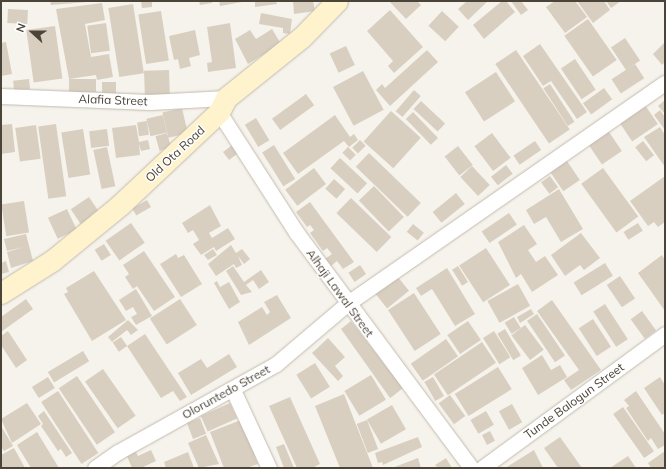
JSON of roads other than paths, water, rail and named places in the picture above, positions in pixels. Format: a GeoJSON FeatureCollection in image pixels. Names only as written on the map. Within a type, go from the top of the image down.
{"type":"FeatureCollection","features":[{"type":"Feature","properties":{"kind":"street","name":"Old Ota Road"},"geometry":{"type":"LineString","coordinates":[[1,293],[76,242],[222,105],[302,37],[337,1]]}},
{"type":"Feature","properties":{"kind":"street","name":"Oloruntedo Street"},"geometry":{"type":"LineString","coordinates":[[95,468],[118,452],[233,390],[276,364],[348,303],[665,83]]}},
{"type":"Feature","properties":{"kind":"street","name":"Alafia Street"},"geometry":{"type":"LineString","coordinates":[[1,96],[222,105]]}},
{"type":"Feature","properties":{"kind":"street","name":"Alhaji Lawal Street"},"geometry":{"type":"LineString","coordinates":[[222,105],[296,232],[471,468]]}},
{"type":"Feature","properties":{"kind":"street","name":"Tunde Balogun Street"},"geometry":{"type":"LineString","coordinates":[[482,468],[665,334]]}},
{"type":"Feature","properties":{"kind":"street"},"geometry":{"type":"LineString","coordinates":[[233,390],[269,468]]}}]}
